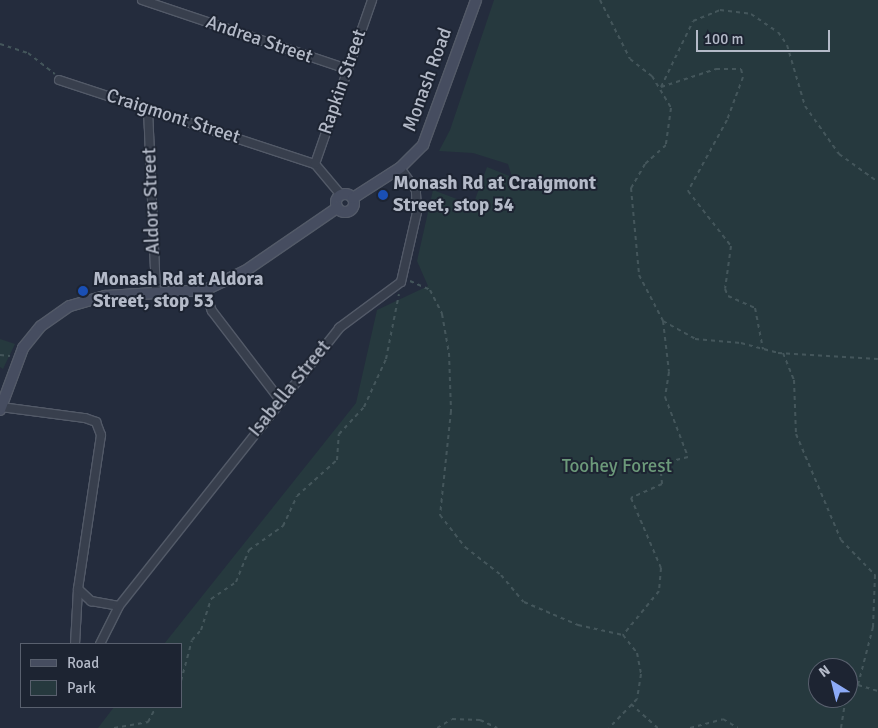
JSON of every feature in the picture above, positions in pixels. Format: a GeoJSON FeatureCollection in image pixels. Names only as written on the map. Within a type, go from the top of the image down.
{"type":"FeatureCollection","features":[{"type":"Feature","properties":{"kind":"street","name":"Andrea Street"},"geometry":{"type":"LineString","coordinates":[[142,0],[347,69]]}},
{"type":"Feature","properties":{"kind":"street","name":"Rapkin Street"},"geometry":{"type":"LineString","coordinates":[[315,164],[372,0]]}},
{"type":"Feature","properties":{"kind":"street","name":"Monash Road"},"geometry":{"type":"LineString","coordinates":[[1,408],[17,357],[41,326],[70,306],[106,296],[205,290],[245,271],[337,208],[350,211],[353,198],[400,168],[423,145],[476,0]]}},
{"type":"Feature","properties":{"kind":"street","name":"Craigmont Street"},"geometry":{"type":"LineString","coordinates":[[58,80],[315,164]]}},
{"type":"Feature","properties":{"kind":"street","name":"Aldora Street"},"geometry":{"type":"LineString","coordinates":[[148,108],[156,294]]}},
{"type":"Feature","properties":{"kind":"street"},"geometry":{"type":"LineString","coordinates":[[315,164],[341,195],[353,198]]}},
{"type":"Feature","properties":{"kind":"street"},"geometry":{"type":"LineString","coordinates":[[400,168],[416,190],[417,212],[400,282]]}},
{"type":"Feature","properties":{"kind":"street"},"geometry":{"type":"LineString","coordinates":[[337,208],[341,195]]}},
{"type":"Feature","properties":{"kind":"street","name":"Isabella Street"},"geometry":{"type":"LineString","coordinates":[[100,643],[119,606],[280,400],[355,312],[394,291],[400,282]]}},
{"type":"Feature","properties":{"kind":"street"},"geometry":{"type":"LineString","coordinates":[[205,290],[212,310],[280,400]]}},
{"type":"Feature","properties":{"kind":"street"},"geometry":{"type":"LineString","coordinates":[[1,408],[96,422],[101,435],[78,589],[75,643]]}},
{"type":"Feature","properties":{"kind":"street"},"geometry":{"type":"LineString","coordinates":[[78,589],[91,601],[119,606]]}},
{"type":"Feature","properties":{"kind":"path"},"geometry":{"type":"LineString","coordinates":[[600,0],[630,59],[661,87],[671,108],[671,131],[666,145],[645,164],[631,188],[639,275],[663,321],[669,372],[665,396],[688,457],[660,464],[662,484],[631,498],[658,560],[660,583],[659,591],[623,636]]}},
{"type":"Feature","properties":{"kind":"path"},"geometry":{"type":"LineString","coordinates":[[661,87],[693,21],[720,10],[751,14],[778,32],[787,45],[805,106],[838,154],[878,182]]}},
{"type":"Feature","properties":{"kind":"path"},"geometry":{"type":"LineString","coordinates":[[0,44],[28,54],[58,80]]}},
{"type":"Feature","properties":{"kind":"path"},"geometry":{"type":"LineString","coordinates":[[661,87],[716,69],[741,69],[743,76],[727,120],[688,192],[731,246],[725,289],[728,296],[755,308],[763,349]]}},
{"type":"Feature","properties":{"kind":"path"},"geometry":{"type":"LineString","coordinates":[[182,677],[192,640],[201,630],[211,598],[236,582],[249,550],[282,526],[297,496],[338,460],[339,434],[364,407],[386,359],[400,282],[417,281],[430,290],[442,314],[449,353],[451,411],[440,514],[465,547],[501,575],[524,602],[578,625],[623,636],[637,654],[641,674],[637,699],[609,728]]}},
{"type":"Feature","properties":{"kind":"path"},"geometry":{"type":"LineString","coordinates":[[663,321],[695,339],[783,353],[878,359]]}},
{"type":"Feature","properties":{"kind":"path"},"geometry":{"type":"LineString","coordinates":[[783,353],[794,380],[796,434],[841,540],[875,575],[873,627],[858,684],[878,691]]}},
{"type":"Feature","properties":{"kind":"path"},"geometry":{"type":"LineString","coordinates":[[0,356],[17,357]]}},
{"type":"Feature","properties":{"kind":"path"},"geometry":{"type":"LineString","coordinates":[[631,704],[650,726],[658,728]]}},
{"type":"Feature","properties":{"kind":"path"},"geometry":{"type":"LineString","coordinates":[[114,728],[148,722],[155,708]]}},
{"type":"Feature","properties":{"kind":"path"},"geometry":{"type":"LineString","coordinates":[[841,728],[845,708]]}},
{"type":"Feature","properties":{"kind":"path"},"geometry":{"type":"LineString","coordinates":[[436,728],[452,719],[480,720],[497,728]]}},
{"type":"Feature","properties":{"kind":"path"},"geometry":{"type":"LineString","coordinates":[[690,728],[723,719],[738,728]]}},
{"type":"Feature","properties":{"kind":"green space","name":"Toohey Forest"},"geometry":{"type":"Polygon","coordinates":[[[494,0],[878,0],[878,728],[98,728],[113,708],[182,708],[182,643],[165,643],[356,403],[377,310],[428,286],[417,261],[433,190],[473,205],[487,167],[512,177],[508,164],[473,153],[439,151],[450,130],[494,0]]]}},
{"type":"Feature","properties":{"kind":"green space"},"geometry":{"type":"Polygon","coordinates":[[[0,339],[15,344],[3,369],[0,367],[0,339]]]}},
{"type":"Feature","properties":{"kind":"place","name":"Monash Rd at Craigmont Street, stop 54"},"geometry":{"type":"Point","coordinates":[383,195]}},
{"type":"Feature","properties":{"kind":"place","name":"Monash Rd at Aldora Street, stop 53"},"geometry":{"type":"Point","coordinates":[83,291]}}]}
